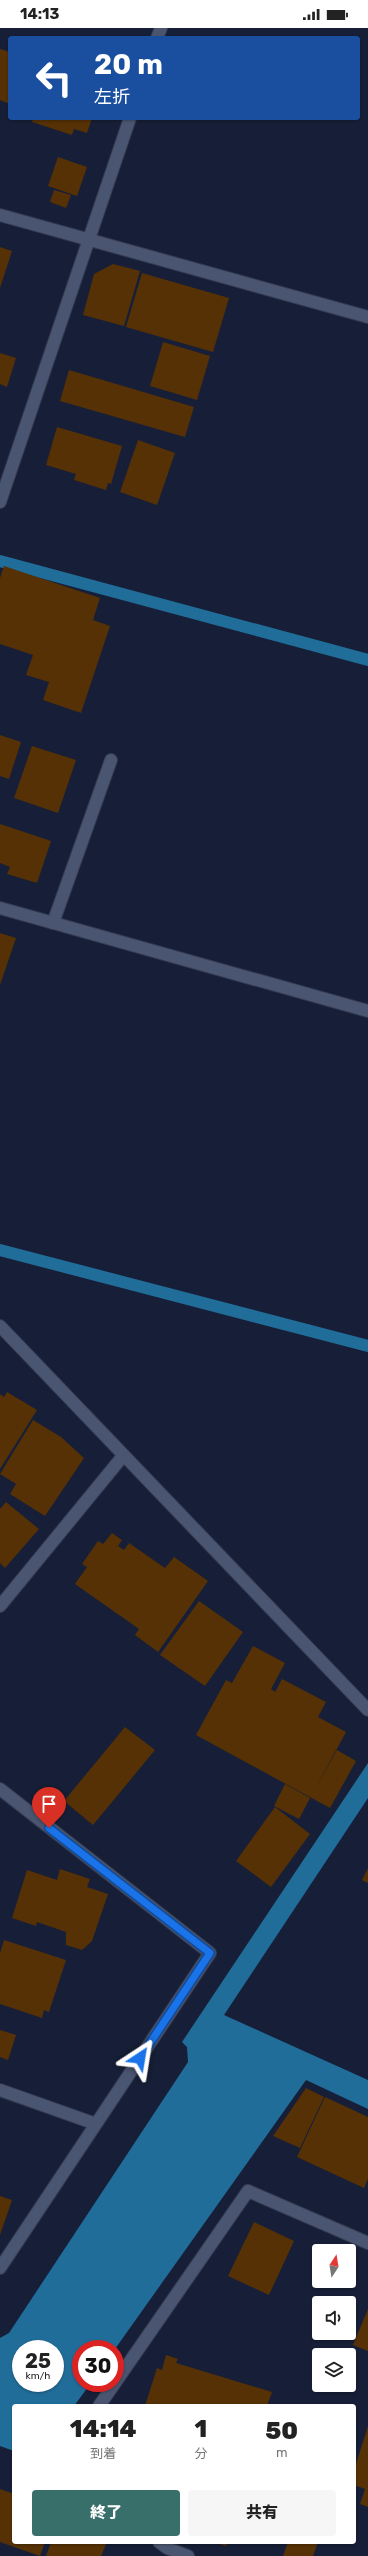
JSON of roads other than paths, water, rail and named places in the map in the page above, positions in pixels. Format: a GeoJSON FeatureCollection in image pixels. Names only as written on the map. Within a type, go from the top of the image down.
{"type":"FeatureCollection","features":[{"type":"Feature","properties":{"kind":"street"},"geometry":{"type":"LineString","coordinates":[[0,502],[129,120]]}},
{"type":"Feature","properties":{"kind":"street"},"geometry":{"type":"LineString","coordinates":[[0,215],[368,318]]}},
{"type":"Feature","properties":{"kind":"street"},"geometry":{"type":"LineString","coordinates":[[53,923],[111,760]]}},
{"type":"Feature","properties":{"kind":"street"},"geometry":{"type":"LineString","coordinates":[[0,908],[368,1011]]}},
{"type":"Feature","properties":{"kind":"street"},"geometry":{"type":"LineString","coordinates":[[0,1326],[368,1710]]}},
{"type":"Feature","properties":{"kind":"street"},"geometry":{"type":"LineString","coordinates":[[0,1606],[123,1456]]}},
{"type":"Feature","properties":{"kind":"street"},"geometry":{"type":"LineString","coordinates":[[0,1789],[210,1953],[0,2268]]}},
{"type":"Feature","properties":{"kind":"street"},"geometry":{"type":"LineString","coordinates":[[0,2090],[96,2124]]}},
{"type":"Feature","properties":{"kind":"street"},"geometry":{"type":"LineString","coordinates":[[100,2404],[248,2191],[368,2243]]}},
{"type":"Feature","properties":{"kind":"street"},"geometry":{"type":"LineString","coordinates":[[162,2544],[167,2548],[188,2556]]}},
{"type":"Feature","properties":{"kind":"water"},"geometry":{"type":"Polygon","coordinates":[[[368,1763],[368,1798],[224,2015],[368,2080],[368,2109],[306,2080],[121,2340],[72,2340],[72,2392],[84,2392],[75,2404],[12,2404],[12,2450],[0,2446],[0,2338],[9,2333],[188,2062],[187,2047],[182,2042],[368,1763]]]}},
{"type":"Feature","properties":{"kind":"waterway"},"geometry":{"type":"LineString","coordinates":[[0,561],[368,660]]}},
{"type":"Feature","properties":{"kind":"waterway"},"geometry":{"type":"LineString","coordinates":[[0,1250],[368,1346]]}}]}
